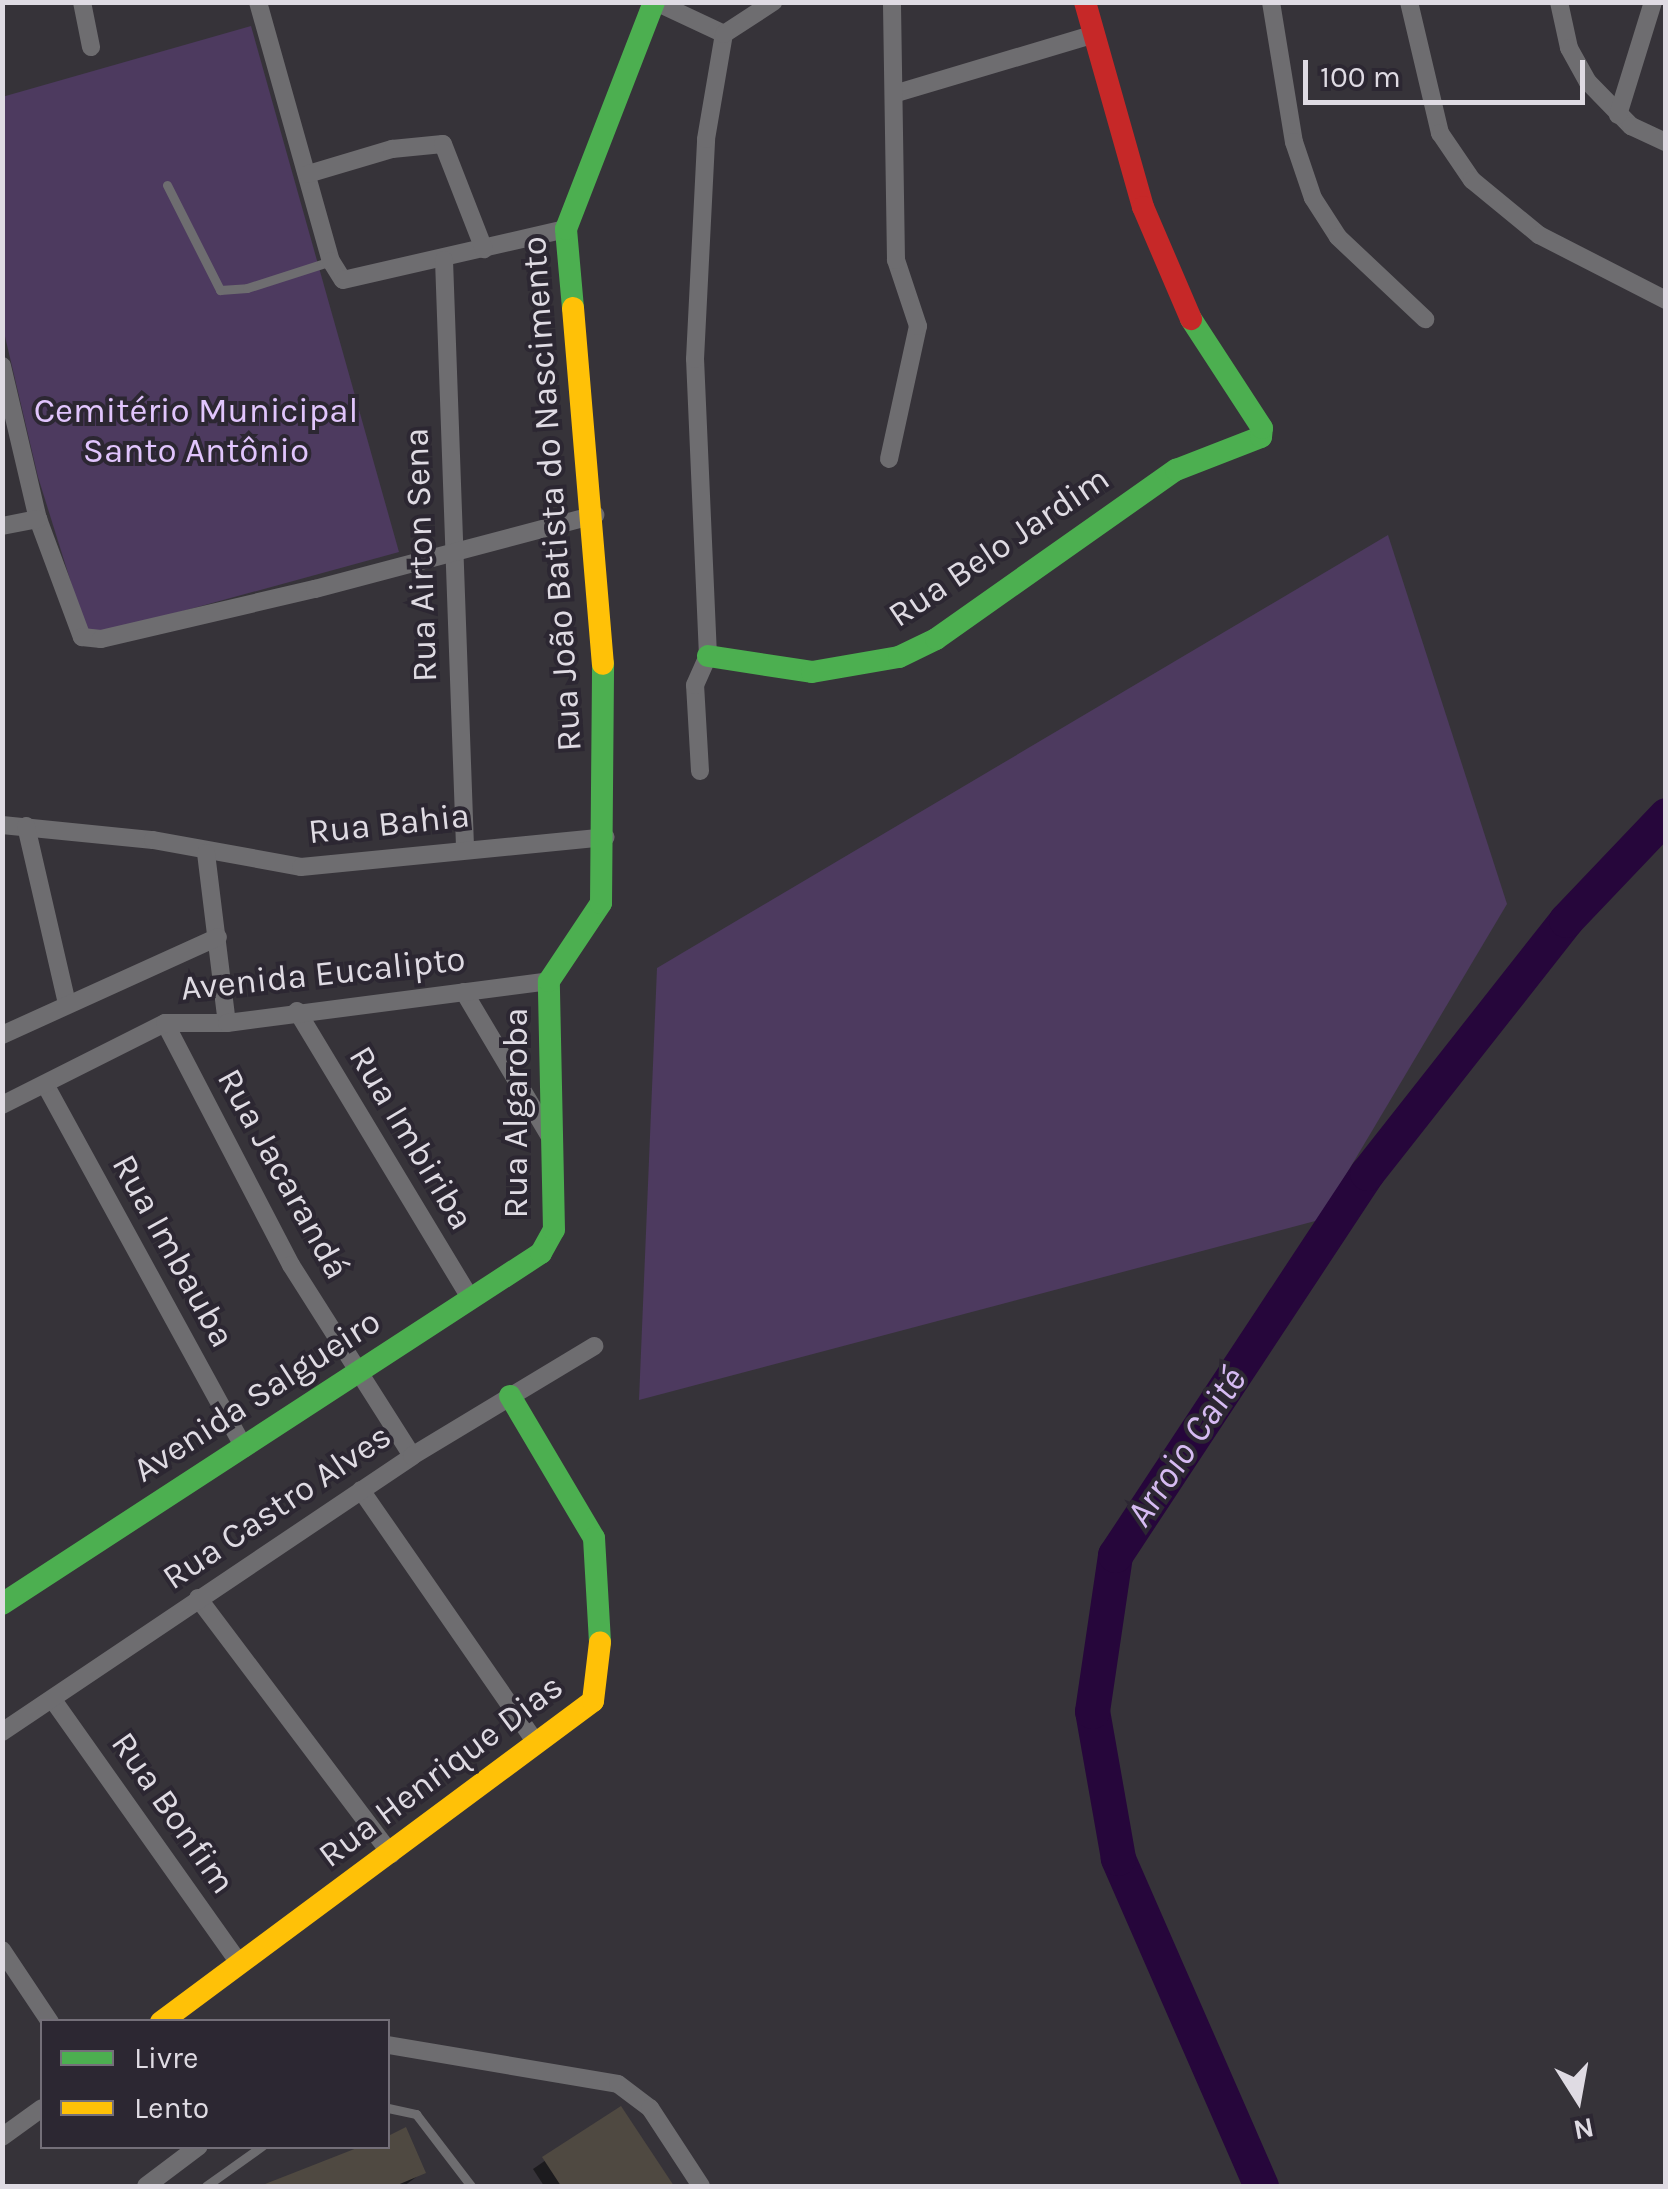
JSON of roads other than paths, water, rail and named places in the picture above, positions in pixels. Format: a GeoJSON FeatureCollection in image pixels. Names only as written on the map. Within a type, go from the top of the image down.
{"type":"FeatureCollection","features":[{"type":"Feature","properties":{"kind":"street"},"geometry":{"type":"LineString","coordinates":[[82,2],[91,48]]}},
{"type":"Feature","properties":{"kind":"street"},"geometry":{"type":"LineString","coordinates":[[258,2],[331,261],[348,281],[566,229]]}},
{"type":"Feature","properties":{"kind":"street"},"geometry":{"type":"LineString","coordinates":[[655,2],[724,34]]}},
{"type":"Feature","properties":{"kind":"street","name":"Rua João Batista do Nascimento"},"geometry":{"type":"LineString","coordinates":[[550,981],[601,904],[606,838],[595,515],[566,229],[655,2]]}},
{"type":"Feature","properties":{"kind":"street"},"geometry":{"type":"LineString","coordinates":[[700,771],[695,685],[708,656],[695,359],[706,139],[724,34],[773,2]]}},
{"type":"Feature","properties":{"kind":"street"},"geometry":{"type":"LineString","coordinates":[[889,459],[918,326],[896,260],[897,93],[892,2]]}},
{"type":"Feature","properties":{"kind":"street"},"geometry":{"type":"LineString","coordinates":[[897,93],[1095,34],[1085,2]]}},
{"type":"Feature","properties":{"kind":"street"},"geometry":{"type":"LineString","coordinates":[[1271,2],[1294,142],[1313,198],[1338,237],[1425,319]]}},
{"type":"Feature","properties":{"kind":"street"},"geometry":{"type":"LineString","coordinates":[[1409,2],[1440,133],[1462,169],[1539,235],[1666,300]]}},
{"type":"Feature","properties":{"kind":"street"},"geometry":{"type":"LineString","coordinates":[[1559,2],[1569,48],[1618,116],[1666,142]]}},
{"type":"Feature","properties":{"kind":"street"},"geometry":{"type":"LineString","coordinates":[[1618,116],[1653,2]]}},
{"type":"Feature","properties":{"kind":"street","name":"Rua Belo Jardim"},"geometry":{"type":"LineString","coordinates":[[708,656],[812,672],[900,658],[936,639],[1176,470],[1259,439],[1262,428],[1201,342],[1143,207],[1116,130],[1095,34]]}},
{"type":"Feature","properties":{"kind":"street"},"geometry":{"type":"LineString","coordinates":[[308,174],[392,149],[443,144],[484,249]]}},
{"type":"Feature","properties":{"kind":"street","name":"Rua Airton Sena"},"geometry":{"type":"LineString","coordinates":[[444,260],[466,848]]}},
{"type":"Feature","properties":{"kind":"street"},"geometry":{"type":"LineString","coordinates":[[4,374],[38,519],[82,637],[102,639],[315,589],[456,548],[595,515]]}},
{"type":"Feature","properties":{"kind":"street"},"geometry":{"type":"LineString","coordinates":[[2,526],[38,519]]}},
{"type":"Feature","properties":{"kind":"street","name":"Rua Bahia"},"geometry":{"type":"LineString","coordinates":[[2,825],[154,840],[206,853],[302,867],[466,848],[606,838]]}},
{"type":"Feature","properties":{"kind":"street"},"geometry":{"type":"LineString","coordinates":[[26,826],[67,1004]]}},
{"type":"Feature","properties":{"kind":"street"},"geometry":{"type":"LineString","coordinates":[[206,853],[227,1023]]}},
{"type":"Feature","properties":{"kind":"street"},"geometry":{"type":"LineString","coordinates":[[2,1036],[218,937]]}},
{"type":"Feature","properties":{"kind":"street","name":"Avenida Eucalipto"},"geometry":{"type":"LineString","coordinates":[[2,1105],[165,1023],[227,1023],[296,1011],[550,981]]}},
{"type":"Feature","properties":{"kind":"street","name":"Rua Algaroba"},"geometry":{"type":"LineString","coordinates":[[547,1244],[554,1230],[556,1146],[550,981]]}},
{"type":"Feature","properties":{"kind":"street"},"geometry":{"type":"LineString","coordinates":[[464,992],[556,1146]]}},
{"type":"Feature","properties":{"kind":"street","name":"Rua Imbiriba"},"geometry":{"type":"LineString","coordinates":[[296,1011],[471,1299]]}},
{"type":"Feature","properties":{"kind":"street","name":"Rua Jacarandá"},"geometry":{"type":"LineString","coordinates":[[165,1023],[291,1265],[412,1456]]}},
{"type":"Feature","properties":{"kind":"street","name":"Rua Imbauba"},"geometry":{"type":"LineString","coordinates":[[46,1086],[244,1448]]}},
{"type":"Feature","properties":{"kind":"street","name":"Avenida Salgueiro"},"geometry":{"type":"LineString","coordinates":[[2,1604],[471,1299],[547,1244]]}},
{"type":"Feature","properties":{"kind":"street","name":"Rua Castro Alves"},"geometry":{"type":"LineString","coordinates":[[2,1732],[412,1456],[594,1346]]}},
{"type":"Feature","properties":{"kind":"street","name":"Rua Henrique Dias"},"geometry":{"type":"LineString","coordinates":[[165,2019],[577,1717],[596,1694],[598,1558],[579,1503],[510,1396]]}},
{"type":"Feature","properties":{"kind":"street"},"geometry":{"type":"LineString","coordinates":[[361,1490],[538,1744]]}},
{"type":"Feature","properties":{"kind":"street"},"geometry":{"type":"LineString","coordinates":[[198,1598],[391,1854]]}},
{"type":"Feature","properties":{"kind":"street","name":"Rua Bonfim"},"geometry":{"type":"LineString","coordinates":[[53,1700],[240,1964]]}},
{"type":"Feature","properties":{"kind":"street"},"geometry":{"type":"LineString","coordinates":[[2,1950],[48,2019]]}},
{"type":"Feature","properties":{"kind":"street"},"geometry":{"type":"LineString","coordinates":[[390,2045],[618,2084],[650,2108],[702,2186]]}},
{"type":"Feature","properties":{"kind":"street"},"geometry":{"type":"LineString","coordinates":[[2,2137],[40,2109]]}},
{"type":"Feature","properties":{"kind":"street"},"geometry":{"type":"LineString","coordinates":[[146,2186],[195,2149]]}},
{"type":"Feature","properties":{"kind":"lane"},"geometry":{"type":"LineString","coordinates":[[167,185],[220,290],[247,288],[331,261]]}},
{"type":"Feature","properties":{"kind":"lane"},"geometry":{"type":"LineString","coordinates":[[390,2108],[416,2114],[471,2186]]}},
{"type":"Feature","properties":{"kind":"lane"},"geometry":{"type":"LineString","coordinates":[[206,2186],[258,2149]]}},
{"type":"Feature","properties":{"kind":"waterway","name":"Arroio Caité"},"geometry":{"type":"LineString","coordinates":[[1261,2186],[1118,1858],[1092,1711],[1115,1555],[1367,1173],[1566,920],[1666,815]]}},
{"type":"Feature","properties":{"kind":"park label","name":"Cemitério Municipal Santo Antônio"},"geometry":{"type":"Point","coordinates":[196,431]}}]}
